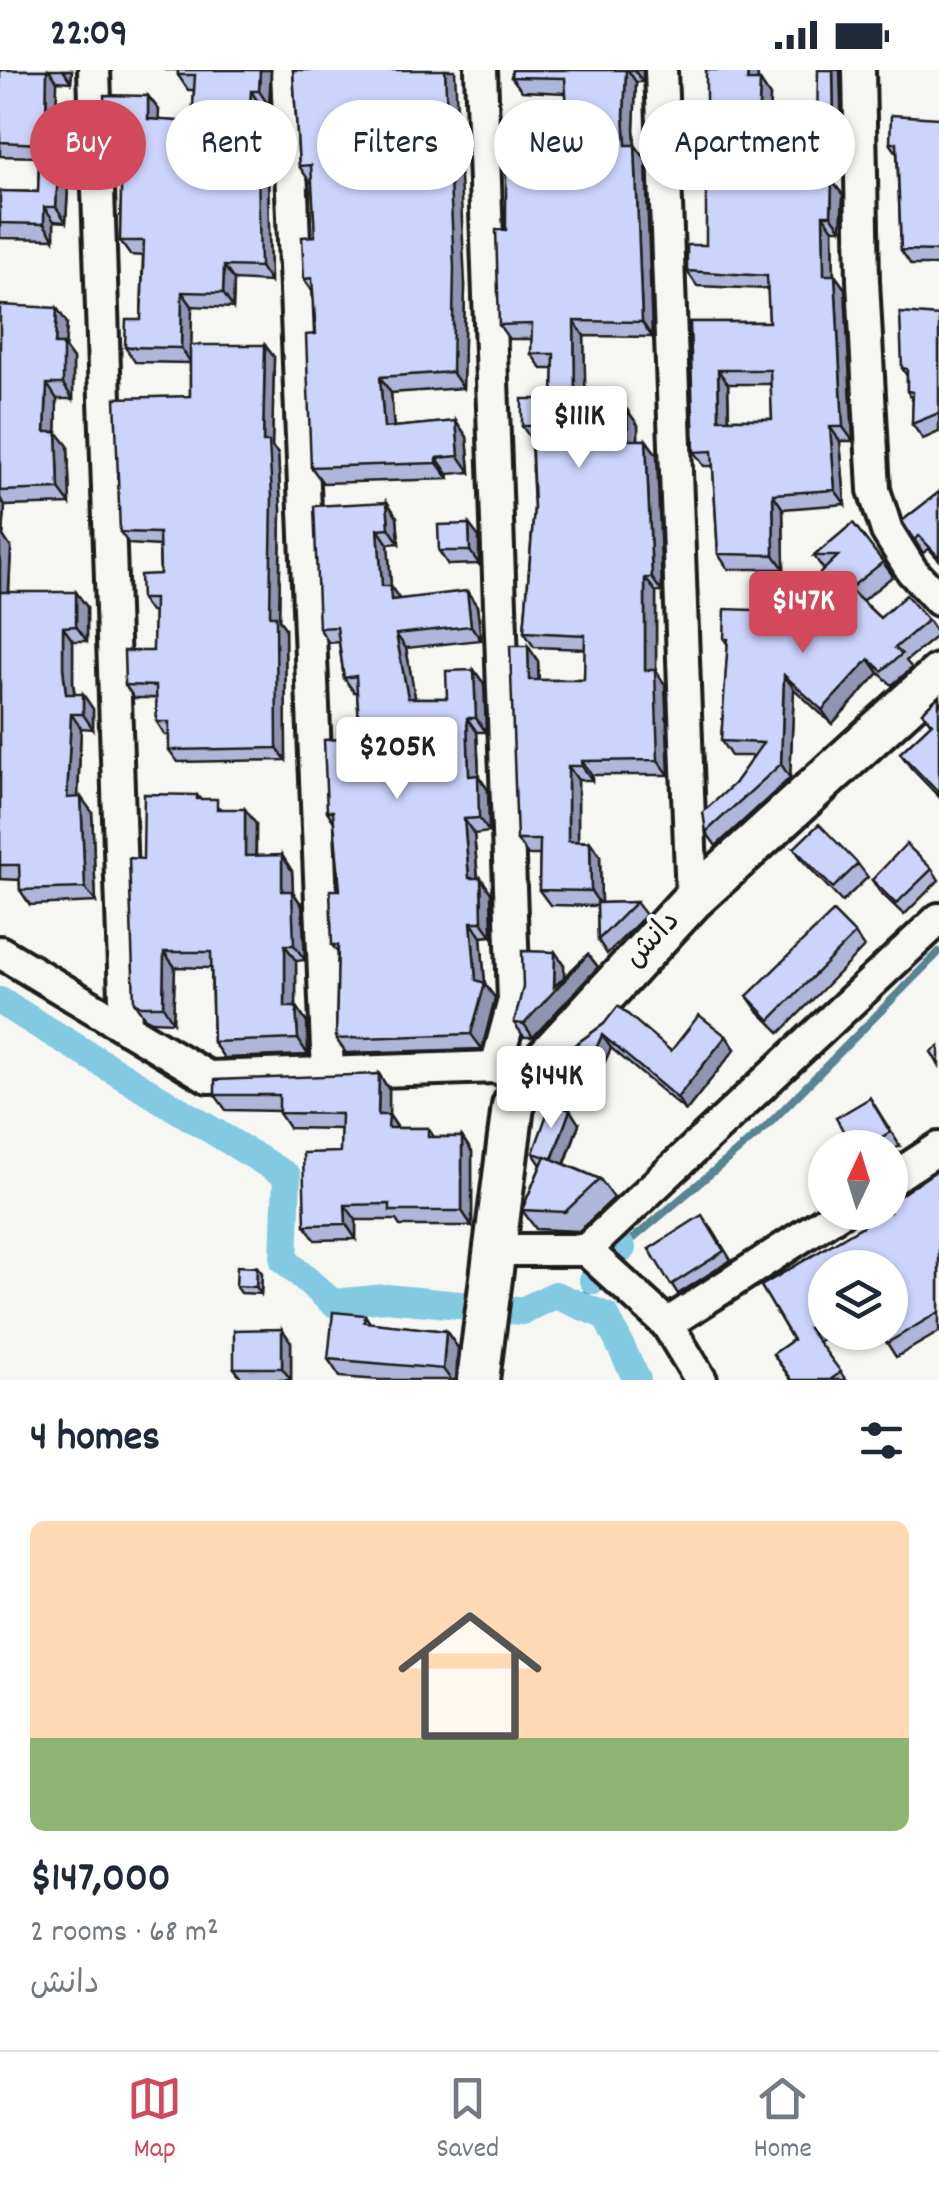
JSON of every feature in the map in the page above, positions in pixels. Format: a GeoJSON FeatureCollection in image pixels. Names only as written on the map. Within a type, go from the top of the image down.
{"type":"FeatureCollection","features":[{"type":"Feature","properties":{"kind":"main road","name":"دانش"},"geometry":{"type":"LineString","coordinates":[[480,1369],[490,1263],[513,1106],[512,1073],[692,900],[939,676]]}},
{"type":"Feature","properties":{"kind":"street"},"geometry":{"type":"LineString","coordinates":[[94,70],[126,1028]]}},
{"type":"Feature","properties":{"kind":"street"},"geometry":{"type":"LineString","coordinates":[[287,70],[328,1073]]}},
{"type":"Feature","properties":{"kind":"street"},"geometry":{"type":"LineString","coordinates":[[0,952],[208,1077],[512,1073],[514,1000],[481,70]]}},
{"type":"Feature","properties":{"kind":"street"},"geometry":{"type":"LineString","coordinates":[[661,70],[692,900]]}},
{"type":"Feature","properties":{"kind":"street"},"geometry":{"type":"LineString","coordinates":[[859,70],[863,280],[874,490],[887,531],[912,571],[939,600]]}},
{"type":"Feature","properties":{"kind":"street"},"geometry":{"type":"LineString","coordinates":[[490,1263],[586,1250],[939,919]]}},
{"type":"Feature","properties":{"kind":"street"},"geometry":{"type":"LineString","coordinates":[[908,1168],[939,1148]]}},
{"type":"Feature","properties":{"kind":"street"},"geometry":{"type":"LineString","coordinates":[[667,1324],[812,1230]]}},
{"type":"Feature","properties":{"kind":"street"},"geometry":{"type":"LineString","coordinates":[[586,1250],[667,1324],[701,1380]]}},
{"type":"Feature","properties":{"kind":"building"},"geometry":{"type":"Polygon","coordinates":[[[0,70],[47,70],[46,100],[30,100],[30,144],[0,142],[0,70]]]}},
{"type":"Feature","properties":{"kind":"building"},"geometry":{"type":"Polygon","coordinates":[[[178,70],[260,70],[259,91],[251,91],[250,100],[193,100],[195,75],[178,75],[178,70]]]}},
{"type":"Feature","properties":{"kind":"building"},"geometry":{"type":"Polygon","coordinates":[[[293,70],[445,70],[446,100],[317,100],[317,190],[450,190],[452,372],[380,377],[384,428],[456,421],[459,456],[437,458],[437,463],[311,467],[306,335],[316,334],[312,278],[304,279],[302,237],[315,236],[311,165],[299,166],[293,70]]]}},
{"type":"Feature","properties":{"kind":"building"},"geometry":{"type":"Polygon","coordinates":[[[512,70],[626,70],[626,145],[635,145],[642,322],[574,321],[575,398],[616,398],[617,410],[627,410],[628,440],[646,440],[652,578],[645,578],[645,670],[655,670],[658,760],[582,761],[582,766],[568,766],[568,841],[590,842],[591,891],[539,890],[540,840],[517,840],[510,646],[528,646],[529,680],[584,680],[585,635],[524,632],[534,508],[531,426],[522,426],[522,399],[553,399],[554,354],[531,354],[532,324],[499,325],[496,230],[506,230],[506,190],[619,190],[619,100],[566,100],[565,78],[511,77],[512,70]]]}},
{"type":"Feature","properties":{"kind":"building"},"geometry":{"type":"Polygon","coordinates":[[[706,70],[748,70],[747,81],[760,81],[759,100],[706,100],[706,70]]]}},
{"type":"Feature","properties":{"kind":"building"},"geometry":{"type":"Polygon","coordinates":[[[818,70],[833,70],[834,100],[817,100],[818,70]]]}},
{"type":"Feature","properties":{"kind":"building"},"geometry":{"type":"Polygon","coordinates":[[[104,95],[148,96],[148,119],[166,120],[166,190],[259,190],[260,267],[224,266],[223,293],[182,292],[181,348],[125,347],[126,320],[141,320],[144,241],[120,241],[121,190],[146,190],[146,100],[104,100],[104,95]]]}},
{"type":"Feature","properties":{"kind":"building"},"geometry":{"type":"Polygon","coordinates":[[[891,115],[939,118],[939,251],[901,250],[897,143],[890,143],[891,115]]]}},
{"type":"Feature","properties":{"kind":"building"},"geometry":{"type":"Polygon","coordinates":[[[57,190],[56,207],[44,207],[44,224],[0,223],[0,191],[57,190]]]}},
{"type":"Feature","properties":{"kind":"building"},"geometry":{"type":"Polygon","coordinates":[[[706,190],[832,190],[831,215],[823,215],[824,275],[835,275],[843,427],[830,427],[835,490],[773,494],[774,555],[718,554],[712,451],[694,452],[690,322],[769,322],[767,276],[687,271],[687,245],[706,245],[706,190]],[[718,370],[719,419],[772,419],[770,370],[718,370]]]}},
{"type":"Feature","properties":{"kind":"building"},"geometry":{"type":"Polygon","coordinates":[[[0,305],[57,308],[55,344],[63,344],[63,384],[47,384],[45,432],[57,432],[59,489],[0,491],[0,305]]]}},
{"type":"Feature","properties":{"kind":"building"},"geometry":{"type":"Polygon","coordinates":[[[900,313],[939,316],[939,413],[912,424],[913,392],[907,391],[907,369],[902,368],[900,313]]]}},
{"type":"Feature","properties":{"kind":"building"},"geometry":{"type":"Polygon","coordinates":[[[190,345],[265,345],[263,442],[269,442],[272,497],[270,616],[276,616],[277,748],[169,750],[169,722],[157,722],[156,686],[125,685],[124,651],[153,651],[154,599],[141,599],[140,575],[160,574],[159,533],[120,532],[115,398],[190,396],[190,345]]]}},
{"type":"Feature","properties":{"kind":"building"},"geometry":{"type":"Polygon","coordinates":[[[939,492],[939,557],[919,536],[914,540],[902,521],[939,492]]]}},
{"type":"Feature","properties":{"kind":"building"},"geometry":{"type":"Polygon","coordinates":[[[387,502],[389,528],[378,529],[382,586],[390,586],[391,600],[467,591],[471,626],[396,634],[408,698],[447,698],[446,671],[474,670],[476,718],[467,718],[469,776],[478,775],[479,818],[464,819],[469,878],[481,878],[482,922],[471,922],[476,980],[485,983],[471,1034],[336,1039],[338,945],[332,945],[330,890],[340,890],[333,811],[327,811],[324,740],[360,738],[356,676],[344,678],[337,627],[319,628],[314,506],[387,502]]]}},
{"type":"Feature","properties":{"kind":"building"},"geometry":{"type":"Polygon","coordinates":[[[853,523],[883,562],[849,589],[880,618],[906,595],[928,620],[895,648],[902,654],[882,671],[869,659],[822,710],[784,675],[781,764],[706,832],[703,812],[734,784],[763,743],[721,741],[728,639],[724,639],[725,609],[781,611],[838,556],[814,556],[853,523]]]}},
{"type":"Feature","properties":{"kind":"building"},"geometry":{"type":"Polygon","coordinates":[[[469,524],[470,551],[439,551],[438,525],[469,524]]]}},
{"type":"Feature","properties":{"kind":"building"},"geometry":{"type":"Polygon","coordinates":[[[0,592],[76,592],[76,626],[63,627],[63,668],[66,694],[83,694],[83,714],[71,714],[67,798],[81,797],[85,888],[20,890],[19,865],[0,865],[0,592]]]}},
{"type":"Feature","properties":{"kind":"building"},"geometry":{"type":"Polygon","coordinates":[[[939,696],[939,793],[900,753],[932,723],[922,712],[939,696]]]}},
{"type":"Feature","properties":{"kind":"building"},"geometry":{"type":"Polygon","coordinates":[[[144,794],[197,795],[197,799],[217,799],[217,809],[245,809],[245,856],[282,855],[282,891],[292,891],[294,945],[285,945],[285,1007],[296,1007],[298,1039],[213,1042],[211,952],[164,952],[163,1006],[141,1006],[134,1002],[129,858],[143,859],[144,794]]]}},
{"type":"Feature","properties":{"kind":"building"},"geometry":{"type":"Polygon","coordinates":[[[819,824],[858,864],[833,888],[794,848],[819,824]]]}},
{"type":"Feature","properties":{"kind":"building"},"geometry":{"type":"Polygon","coordinates":[[[906,844],[932,869],[896,904],[872,880],[906,844]]]}},
{"type":"Feature","properties":{"kind":"building"},"geometry":{"type":"Polygon","coordinates":[[[636,902],[598,940],[597,903],[636,902]]]}},
{"type":"Feature","properties":{"kind":"building"},"geometry":{"type":"Polygon","coordinates":[[[833,912],[855,934],[770,1020],[747,996],[833,912]]]}},
{"type":"Feature","properties":{"kind":"building"},"geometry":{"type":"Polygon","coordinates":[[[522,951],[555,952],[554,987],[588,954],[524,1024],[514,1023],[523,987],[522,951]]]}},
{"type":"Feature","properties":{"kind":"building"},"geometry":{"type":"Polygon","coordinates":[[[618,1006],[671,1051],[699,1015],[726,1036],[677,1098],[602,1035],[582,1080],[562,1054],[604,1024],[618,1006]]]}},
{"type":"Feature","properties":{"kind":"building"},"geometry":{"type":"Polygon","coordinates":[[[939,1046],[939,1065],[931,1052],[939,1046]]]}},
{"type":"Feature","properties":{"kind":"building"},"geometry":{"type":"Polygon","coordinates":[[[379,1074],[378,1115],[389,1115],[388,1128],[428,1128],[428,1137],[462,1137],[462,1211],[390,1211],[390,1204],[345,1205],[346,1224],[305,1225],[303,1153],[340,1152],[341,1114],[279,1113],[279,1095],[215,1095],[215,1080],[379,1074]]]}},
{"type":"Feature","properties":{"kind":"building"},"geometry":{"type":"Polygon","coordinates":[[[870,1098],[889,1130],[843,1130],[836,1118],[870,1098]]]}},
{"type":"Feature","properties":{"kind":"building"},"geometry":{"type":"Polygon","coordinates":[[[551,1103],[570,1110],[552,1159],[533,1153],[551,1103]]]}},
{"type":"Feature","properties":{"kind":"building"},"geometry":{"type":"Polygon","coordinates":[[[545,1156],[600,1179],[565,1212],[522,1210],[545,1156]]]}},
{"type":"Feature","properties":{"kind":"building"},"geometry":{"type":"Polygon","coordinates":[[[939,1169],[939,1312],[908,1330],[908,1250],[822,1250],[856,1230],[908,1230],[908,1190],[939,1169]]]}},
{"type":"Feature","properties":{"kind":"building"},"geometry":{"type":"Polygon","coordinates":[[[702,1215],[724,1251],[671,1285],[649,1249],[702,1215]]]}},
{"type":"Feature","properties":{"kind":"building"},"geometry":{"type":"Polygon","coordinates":[[[808,1258],[808,1350],[824,1350],[841,1372],[830,1380],[792,1380],[773,1354],[793,1340],[761,1286],[808,1258]]]}},
{"type":"Feature","properties":{"kind":"building"},"geometry":{"type":"Polygon","coordinates":[[[237,1266],[257,1267],[256,1287],[236,1286],[237,1266]]]}},
{"type":"Feature","properties":{"kind":"building"},"geometry":{"type":"Polygon","coordinates":[[[333,1312],[365,1315],[364,1322],[446,1331],[443,1369],[328,1359],[333,1312]]]}},
{"type":"Feature","properties":{"kind":"building"},"geometry":{"type":"Polygon","coordinates":[[[282,1329],[282,1368],[234,1368],[234,1330],[282,1329]]]}},
{"type":"Feature","properties":{"kind":"waterway"},"geometry":{"type":"LineString","coordinates":[[622,1248],[765,1128],[939,952]]}},
{"type":"Feature","properties":{"kind":"waterway"},"geometry":{"type":"LineString","coordinates":[[0,1001],[287,1176],[284,1260],[333,1303],[386,1298],[522,1311],[555,1295],[606,1316],[637,1380]]}},
{"type":"Feature","properties":{"kind":"waterway"},"geometry":{"type":"LineString","coordinates":[[593,1280],[622,1248]]}},
{"type":"Feature","properties":{"kind":"waterway"},"geometry":{"type":"LineString","coordinates":[[580,1306],[593,1280]]}}]}
